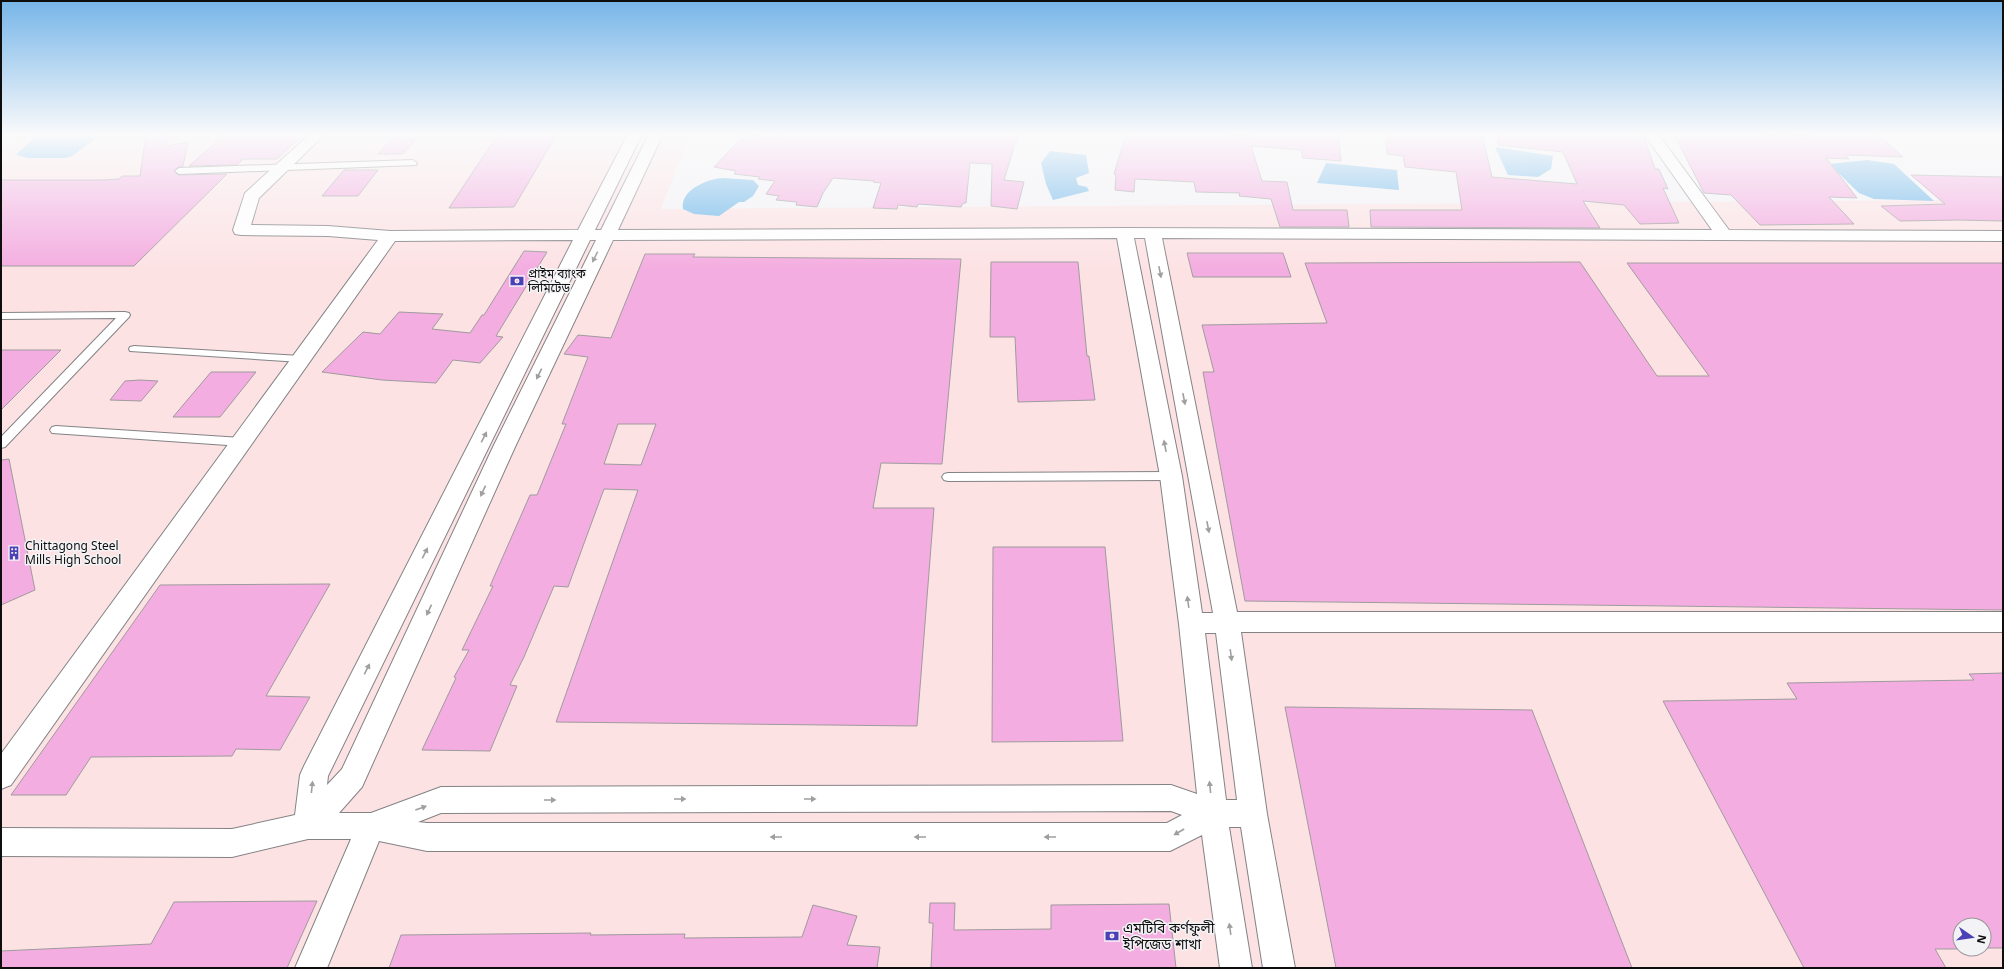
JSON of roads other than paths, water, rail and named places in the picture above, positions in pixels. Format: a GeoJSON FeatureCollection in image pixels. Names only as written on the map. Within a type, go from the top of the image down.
{"type":"FeatureCollection","features":[{"type":"Feature","properties":{"kind":"street"},"geometry":{"type":"LineString","coordinates":[[268,179],[251,196],[241,230],[328,231],[390,236],[1125,233],[2003,236]]}},
{"type":"Feature","properties":{"kind":"street"},"geometry":{"type":"LineString","coordinates":[[308,826],[352,778],[504,447],[596,235],[618,179]]}},
{"type":"Feature","properties":{"kind":"street"},"geometry":{"type":"LineString","coordinates":[[308,826],[314,775],[596,235],[629,179]]}},
{"type":"Feature","properties":{"kind":"street"},"geometry":{"type":"LineString","coordinates":[[1684,179],[1725,236]]}},
{"type":"Feature","properties":{"kind":"street"},"geometry":{"type":"LineString","coordinates":[[1125,233],[1171,476],[1191,624],[1213,813],[1236,968]]}},
{"type":"Feature","properties":{"kind":"street"},"geometry":{"type":"LineString","coordinates":[[1153,233],[1198,476],[1227,622],[1253,814],[1279,968]]}},
{"type":"Feature","properties":{"kind":"street"},"geometry":{"type":"LineString","coordinates":[[1,776],[390,236]]}},
{"type":"Feature","properties":{"kind":"street"},"geometry":{"type":"LineString","coordinates":[[1171,476],[1198,476]]}},
{"type":"Feature","properties":{"kind":"street"},"geometry":{"type":"LineString","coordinates":[[1191,624],[1227,622],[2003,622]]}},
{"type":"Feature","properties":{"kind":"street"},"geometry":{"type":"LineString","coordinates":[[311,968],[371,826],[441,800],[1171,798],[1213,813],[1253,814]]}},
{"type":"Feature","properties":{"kind":"street"},"geometry":{"type":"LineString","coordinates":[[1,842],[232,842],[308,826],[371,826],[427,837],[1170,837],[1213,813]]}},
{"type":"Feature","properties":{"kind":"lane"},"geometry":{"type":"LineString","coordinates":[[1,316],[125,314],[1,444]]}},
{"type":"Feature","properties":{"kind":"lane"},"geometry":{"type":"LineString","coordinates":[[134,350],[301,359]]}},
{"type":"Feature","properties":{"kind":"lane"},"geometry":{"type":"LineString","coordinates":[[56,430],[242,442]]}},
{"type":"Feature","properties":{"kind":"lane"},"geometry":{"type":"LineString","coordinates":[[948,478],[1171,476]]}},
{"type":"Feature","properties":{"kind":"water"},"geometry":{"type":"Polygon","coordinates":[[[716,179],[753,180],[759,186],[753,196],[744,202],[739,202],[719,216],[694,214],[683,209],[683,202],[690,191],[703,183],[716,179]]]}},
{"type":"Feature","properties":{"kind":"water"},"geometry":{"type":"Polygon","coordinates":[[[1045,179],[1076,179],[1078,185],[1087,187],[1089,191],[1053,200],[1045,179]]]}},
{"type":"Feature","properties":{"kind":"water"},"geometry":{"type":"Polygon","coordinates":[[[1319,179],[1398,179],[1399,190],[1317,183],[1319,179]]]}},
{"type":"Feature","properties":{"kind":"water"},"geometry":{"type":"Polygon","coordinates":[[[1845,179],[1910,179],[1934,201],[1874,199],[1859,193],[1845,179]]]}},
{"type":"Feature","properties":{"kind":"place","name":"প্রাইম ব্যাংক লিমিটেড"},"geometry":{"type":"Point","coordinates":[517,281]}},
{"type":"Feature","properties":{"kind":"place","name":"Chittagong Steel Mills High School"},"geometry":{"type":"Point","coordinates":[14,553]}},
{"type":"Feature","properties":{"kind":"place","name":"এমটিবি কর্ণফুলী ইপিজেড শাখা"},"geometry":{"type":"Point","coordinates":[1112,936]}}]}
